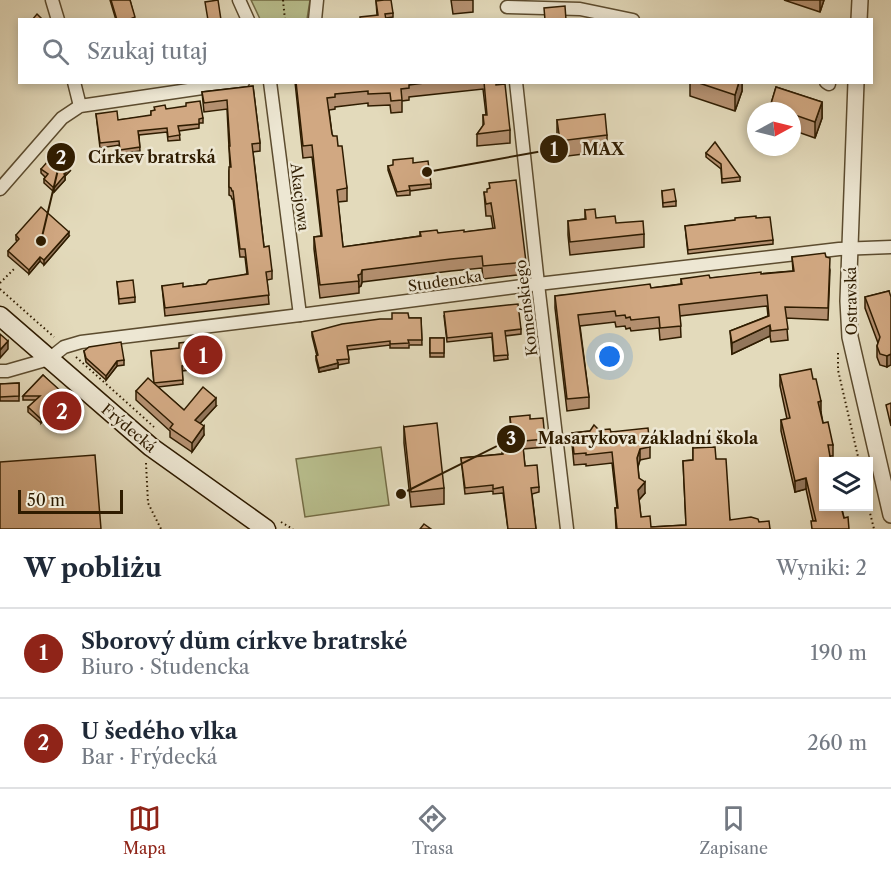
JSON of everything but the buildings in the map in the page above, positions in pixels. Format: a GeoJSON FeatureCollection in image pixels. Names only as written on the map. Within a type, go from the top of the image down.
{"type":"FeatureCollection","features":[{"type":"Feature","properties":{"kind":"main road","name":"Frýdecká"},"geometry":{"type":"LineString","coordinates":[[0,316],[151,447],[270,523]]}},
{"type":"Feature","properties":{"kind":"street"},"geometry":{"type":"LineString","coordinates":[[52,0],[57,18]]}},
{"type":"Feature","properties":{"kind":"street"},"geometry":{"type":"LineString","coordinates":[[240,0],[247,18]]}},
{"type":"Feature","properties":{"kind":"street"},"geometry":{"type":"LineString","coordinates":[[315,18],[317,0]]}},
{"type":"Feature","properties":{"kind":"street"},"geometry":{"type":"LineString","coordinates":[[859,18],[860,0]]}},
{"type":"Feature","properties":{"kind":"street"},"geometry":{"type":"LineString","coordinates":[[507,9],[580,9],[623,18]]}},
{"type":"Feature","properties":{"kind":"street"},"geometry":{"type":"LineString","coordinates":[[74,84],[80,106]]}},
{"type":"Feature","properties":{"kind":"street"},"geometry":{"type":"LineString","coordinates":[[0,189],[62,118],[80,106],[229,84]]}},
{"type":"Feature","properties":{"kind":"street","name":"Akacjowa"},"geometry":{"type":"LineString","coordinates":[[270,84],[300,315]]}},
{"type":"Feature","properties":{"kind":"street","name":"Komeńskiego"},"geometry":{"type":"LineString","coordinates":[[516,84],[567,529]]}},
{"type":"Feature","properties":{"kind":"street","name":"Ostravská"},"geometry":{"type":"LineString","coordinates":[[856,84],[848,301],[850,337],[887,476],[891,515]]}},
{"type":"Feature","properties":{"kind":"street","name":"Studencka"},"geometry":{"type":"LineString","coordinates":[[49,359],[64,347],[81,342],[538,284],[850,248],[891,247]]}},
{"type":"Feature","properties":{"kind":"street"},"geometry":{"type":"LineString","coordinates":[[0,371],[8,371],[49,359]]}},
{"type":"Feature","properties":{"kind":"path"},"geometry":{"type":"LineString","coordinates":[[284,0],[285,18]]}},
{"type":"Feature","properties":{"kind":"path"},"geometry":{"type":"LineString","coordinates":[[0,283],[15,268]]}},
{"type":"Feature","properties":{"kind":"path"},"geometry":{"type":"LineString","coordinates":[[0,289],[160,432]]}},
{"type":"Feature","properties":{"kind":"path"},"geometry":{"type":"LineString","coordinates":[[869,511],[874,529]]}},
{"type":"Feature","properties":{"kind":"path"},"geometry":{"type":"LineString","coordinates":[[270,523],[292,529]]}},
{"type":"Feature","properties":{"kind":"green space"},"geometry":{"type":"Polygon","coordinates":[[[251,0],[310,0],[307,18],[260,18],[251,0]]]}},
{"type":"Feature","properties":{"kind":"green space"},"geometry":{"type":"Polygon","coordinates":[[[381,447],[389,505],[305,517],[296,459],[381,447]]]}},
{"type":"Feature","properties":{"kind":"place","name":"MAX"},"geometry":{"type":"Point","coordinates":[427,172]}},
{"type":"Feature","properties":{"kind":"place","name":"Církev bratrská"},"geometry":{"type":"Point","coordinates":[41,241]}},
{"type":"Feature","properties":{"kind":"place","name":"Sborový dům církve bratrské"},"geometry":{"type":"Point","coordinates":[203,355]}},
{"type":"Feature","properties":{"kind":"place","name":"U šedého vlka"},"geometry":{"type":"Point","coordinates":[62,411]}},
{"type":"Feature","properties":{"kind":"place","name":"Masarykova základní škola"},"geometry":{"type":"Point","coordinates":[401,494]}}]}
